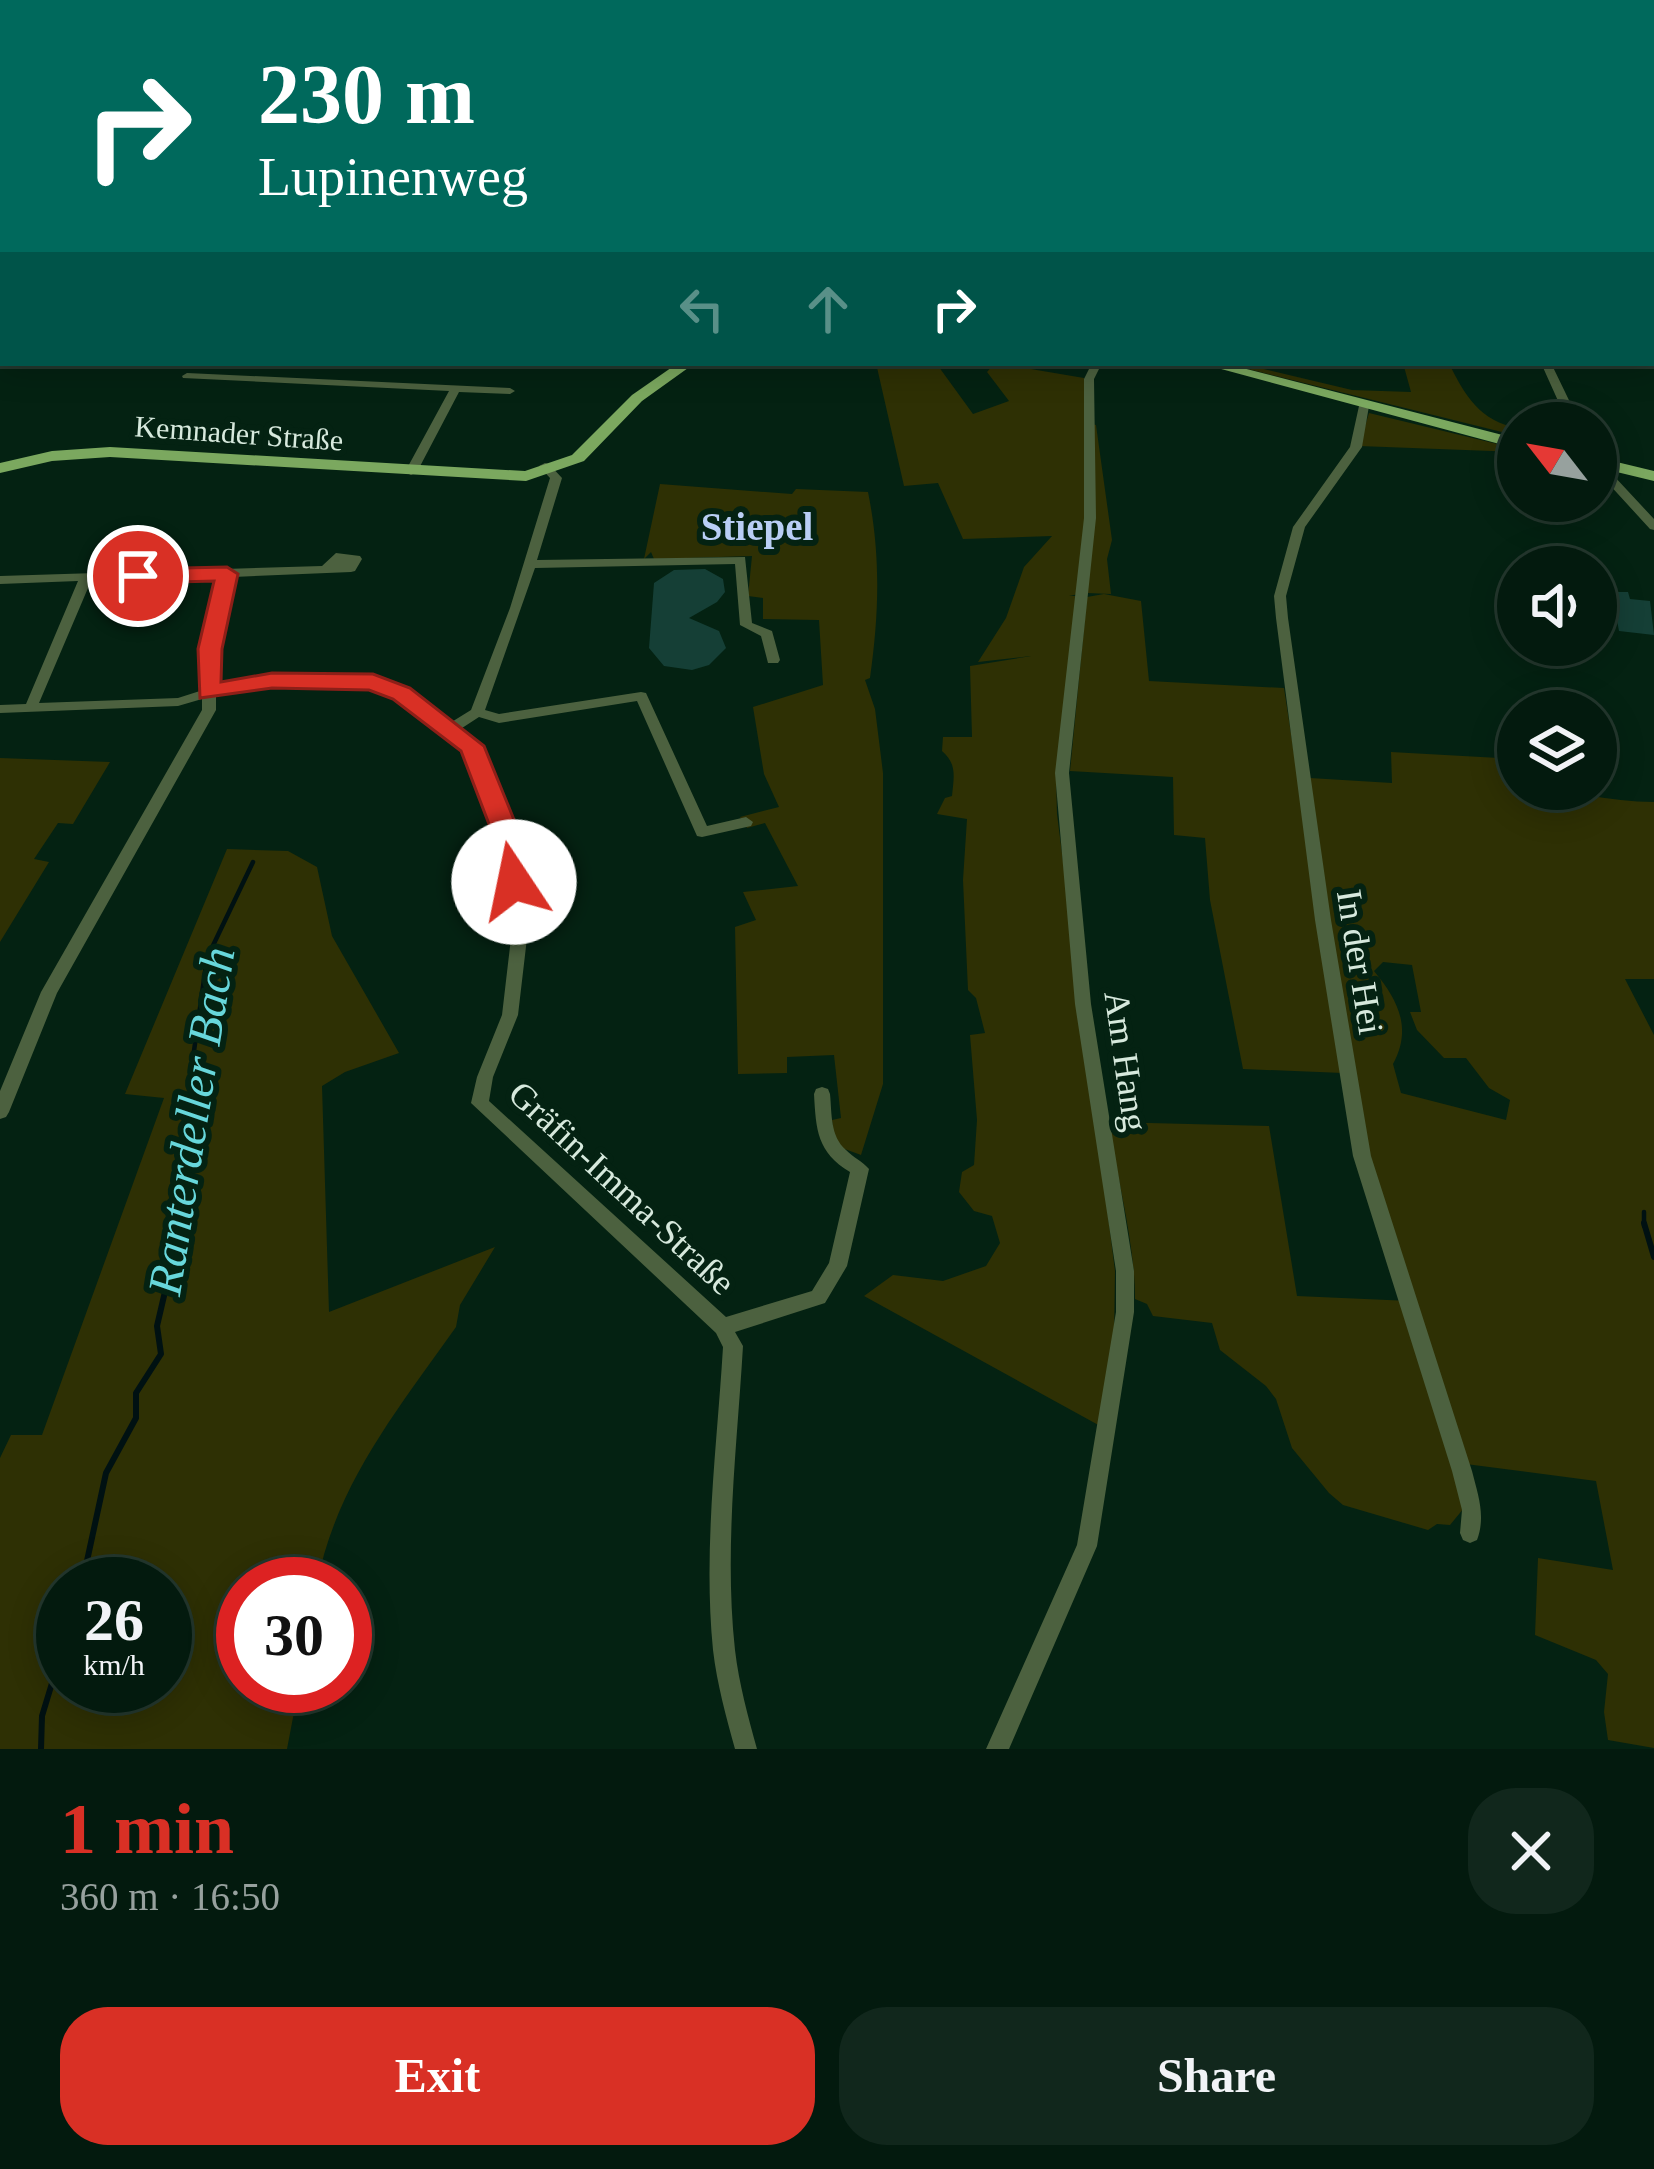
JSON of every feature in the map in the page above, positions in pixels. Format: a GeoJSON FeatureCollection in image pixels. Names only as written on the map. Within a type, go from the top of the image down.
{"type":"FeatureCollection","features":[{"type":"Feature","properties":{"kind":"main road","name":"Kemnader Straße"},"geometry":{"type":"LineString","coordinates":[[0,468],[52,456],[110,452],[526,476],[581,448],[672,366]]}},
{"type":"Feature","properties":{"kind":"main road","name":"Kemnader Straße"},"geometry":{"type":"LineString","coordinates":[[626,403],[683,366]]}},
{"type":"Feature","properties":{"kind":"main road"},"geometry":{"type":"LineString","coordinates":[[1217,366],[1497,439]]}},
{"type":"Feature","properties":{"kind":"main road"},"geometry":{"type":"LineString","coordinates":[[1617,468],[1654,476]]}},
{"type":"Feature","properties":{"kind":"street","name":"Am Hang"},"geometry":{"type":"LineString","coordinates":[[998,1749],[1088,1546],[1124,1330],[1125,1271],[1083,1004],[1062,773],[1090,518],[1089,379],[1096,366]]}},
{"type":"Feature","properties":{"kind":"street"},"geometry":{"type":"LineString","coordinates":[[1547,366],[1564,402]]}},
{"type":"Feature","properties":{"kind":"street"},"geometry":{"type":"LineString","coordinates":[[187,376],[510,392]]}},
{"type":"Feature","properties":{"kind":"street"},"geometry":{"type":"LineString","coordinates":[[411,472],[455,389]]}},
{"type":"Feature","properties":{"kind":"street","name":"In der Hei"},"geometry":{"type":"LineString","coordinates":[[1364,406],[1356,447],[1298,527],[1287,562],[1281,609],[1362,1156],[1462,1471],[1472,1510],[1470,1533]]}},
{"type":"Feature","properties":{"kind":"street"},"geometry":{"type":"LineString","coordinates":[[450,730],[477,712],[556,478],[547,468]]}},
{"type":"Feature","properties":{"kind":"street"},"geometry":{"type":"LineString","coordinates":[[1617,486],[1654,526]]}},
{"type":"Feature","properties":{"kind":"street"},"geometry":{"type":"LineString","coordinates":[[529,564],[741,560],[746,625],[767,634],[773,660]]}},
{"type":"Feature","properties":{"kind":"street"},"geometry":{"type":"LineString","coordinates":[[0,580],[325,570]]}},
{"type":"Feature","properties":{"kind":"street"},"geometry":{"type":"LineString","coordinates":[[0,1112],[49,992],[208,710],[210,649],[227,574]]}},
{"type":"Feature","properties":{"kind":"street"},"geometry":{"type":"LineString","coordinates":[[31,707],[86,578]]}},
{"type":"Feature","properties":{"kind":"street","name":"Gräfin-Imma-Straße"},"geometry":{"type":"LineString","coordinates":[[0,709],[178,702],[272,680],[373,682],[402,694],[477,753],[483,781],[505,832],[519,938],[510,1015],[485,1077],[480,1103],[723,1327],[733,1346],[720,1640],[731,1708],[746,1749]]}},
{"type":"Feature","properties":{"kind":"street"},"geometry":{"type":"LineString","coordinates":[[477,712],[500,719],[641,695],[702,832],[746,822]]}},
{"type":"Feature","properties":{"kind":"street"},"geometry":{"type":"LineString","coordinates":[[723,1327],[818,1297],[838,1266],[860,1169],[837,1156],[826,1143],[822,1094]]}},
{"type":"Feature","properties":{"kind":"shaded area"},"geometry":{"type":"Polygon","coordinates":[[[877,366],[938,366],[973,414],[1009,401],[987,372],[992,366],[1084,378],[1087,494],[1079,594],[1069,596],[1079,596],[1056,777],[1115,1271],[1114,1339],[1102,1427],[864,1296],[893,1275],[943,1281],[986,1266],[1000,1243],[992,1216],[974,1211],[959,1192],[962,1172],[974,1165],[977,1120],[970,1035],[985,1033],[976,998],[968,990],[963,880],[967,819],[937,814],[945,798],[952,796],[952,766],[942,751],[943,737],[972,737],[970,666],[1031,656],[978,662],[1006,618],[1024,567],[1052,536],[963,539],[938,483],[904,486],[877,366]]]}},
{"type":"Feature","properties":{"kind":"shaded area"},"geometry":{"type":"Polygon","coordinates":[[[1236,366],[1352,390],[1411,392],[1404,366],[1451,366],[1475,405],[1494,420],[1497,431],[1236,366]]]}},
{"type":"Feature","properties":{"kind":"shaded area"},"geometry":{"type":"Polygon","coordinates":[[[1369,413],[1497,444],[1497,451],[1359,446],[1369,413]]]}},
{"type":"Feature","properties":{"kind":"shaded area"},"geometry":{"type":"Polygon","coordinates":[[[1092,424],[1096,425],[1112,540],[1107,559],[1111,594],[1087,593],[1095,518],[1092,424]]]}},
{"type":"Feature","properties":{"kind":"shaded area"},"geometry":{"type":"Polygon","coordinates":[[[660,484],[792,494],[796,489],[868,492],[877,585],[870,678],[865,680],[875,709],[883,773],[883,1084],[861,1155],[834,1140],[832,1120],[841,1118],[834,1055],[787,1057],[787,1073],[738,1074],[735,927],[756,920],[743,892],[798,886],[765,823],[747,828],[740,817],[779,807],[764,774],[753,707],[823,685],[819,620],[763,619],[763,598],[748,596],[752,556],[654,559],[651,552],[644,559],[660,484]]]}},
{"type":"Feature","properties":{"kind":"shaded area"},"geometry":{"type":"Polygon","coordinates":[[[1104,594],[1141,601],[1149,681],[1284,688],[1343,1073],[1243,1069],[1210,900],[1205,838],[1174,835],[1173,777],[1070,771],[1087,597],[1104,594]]]}},
{"type":"Feature","properties":{"kind":"shaded area"},"geometry":{"type":"Polygon","coordinates":[[[1391,752],[1497,758],[1497,810],[1617,810],[1617,800],[1654,802],[1654,979],[1625,979],[1654,1035],[1654,1748],[1608,1740],[1604,1712],[1608,1674],[1596,1660],[1535,1635],[1538,1558],[1613,1570],[1596,1481],[1458,1463],[1464,1508],[1450,1525],[1437,1524],[1428,1530],[1343,1505],[1292,1448],[1276,1399],[1266,1386],[1220,1350],[1212,1323],[1153,1316],[1147,1304],[1135,1299],[1129,1233],[1109,1122],[1269,1126],[1297,1296],[1410,1301],[1366,1150],[1330,942],[1310,778],[1392,783],[1391,752]],[[1383,962],[1374,971],[1400,1016],[1402,1039],[1393,1064],[1401,1093],[1506,1120],[1510,1100],[1489,1088],[1466,1058],[1444,1058],[1417,1030],[1410,1012],[1421,1012],[1412,965],[1383,962]]]}},
{"type":"Feature","properties":{"kind":"shaded area"},"geometry":{"type":"Polygon","coordinates":[[[0,758],[110,762],[73,824],[58,823],[34,859],[49,862],[0,942],[0,758]]]}},
{"type":"Feature","properties":{"kind":"shaded area"},"geometry":{"type":"Polygon","coordinates":[[[227,849],[288,851],[317,867],[332,936],[399,1053],[345,1072],[322,1086],[329,1312],[495,1247],[460,1305],[456,1327],[354,1480],[324,1557],[216,1557],[216,1713],[294,1713],[287,1749],[0,1749],[0,1458],[11,1435],[42,1435],[164,1098],[125,1094],[227,849]]]}},
{"type":"Feature","properties":{"kind":"building"},"geometry":{"type":"Polygon","coordinates":[[[705,569],[723,579],[725,592],[689,618],[719,631],[726,648],[709,665],[692,670],[664,666],[649,648],[654,583],[674,570],[705,569]]]}},
{"type":"Feature","properties":{"kind":"building"},"geometry":{"type":"Polygon","coordinates":[[[1617,592],[1650,601],[1654,635],[1619,631],[1617,592]]]}},
{"type":"Feature","properties":{"kind":"waterway","name":"Ranterdeller Bach"},"geometry":{"type":"LineString","coordinates":[[180,1226],[193,1169],[193,1058],[207,958],[253,862]]}},
{"type":"Feature","properties":{"kind":"waterway"},"geometry":{"type":"LineString","coordinates":[[1644,1212],[1644,1223]]}},
{"type":"Feature","properties":{"kind":"waterway","name":"Ranterdeller Bach"},"geometry":{"type":"LineString","coordinates":[[88,1557],[106,1473],[136,1418],[136,1393],[161,1354],[157,1326],[181,1223]]}},
{"type":"Feature","properties":{"kind":"waterway"},"geometry":{"type":"LineString","coordinates":[[1644,1223],[1654,1257]]}},
{"type":"Feature","properties":{"kind":"waterway","name":"Ranterdeller Bach"},"geometry":{"type":"LineString","coordinates":[[41,1749],[43,1713]]}},
{"type":"Feature","properties":{"kind":"district","name":"Stiepel"},"geometry":{"type":"Point","coordinates":[757,526]}},
{"type":"Feature","properties":{"kind":"route"},"geometry":{"type":"LineString","coordinates":[[138,576],[227,574],[214,622],[208,693],[272,680],[373,682],[402,694],[472,746],[505,832],[514,882]]}}]}
